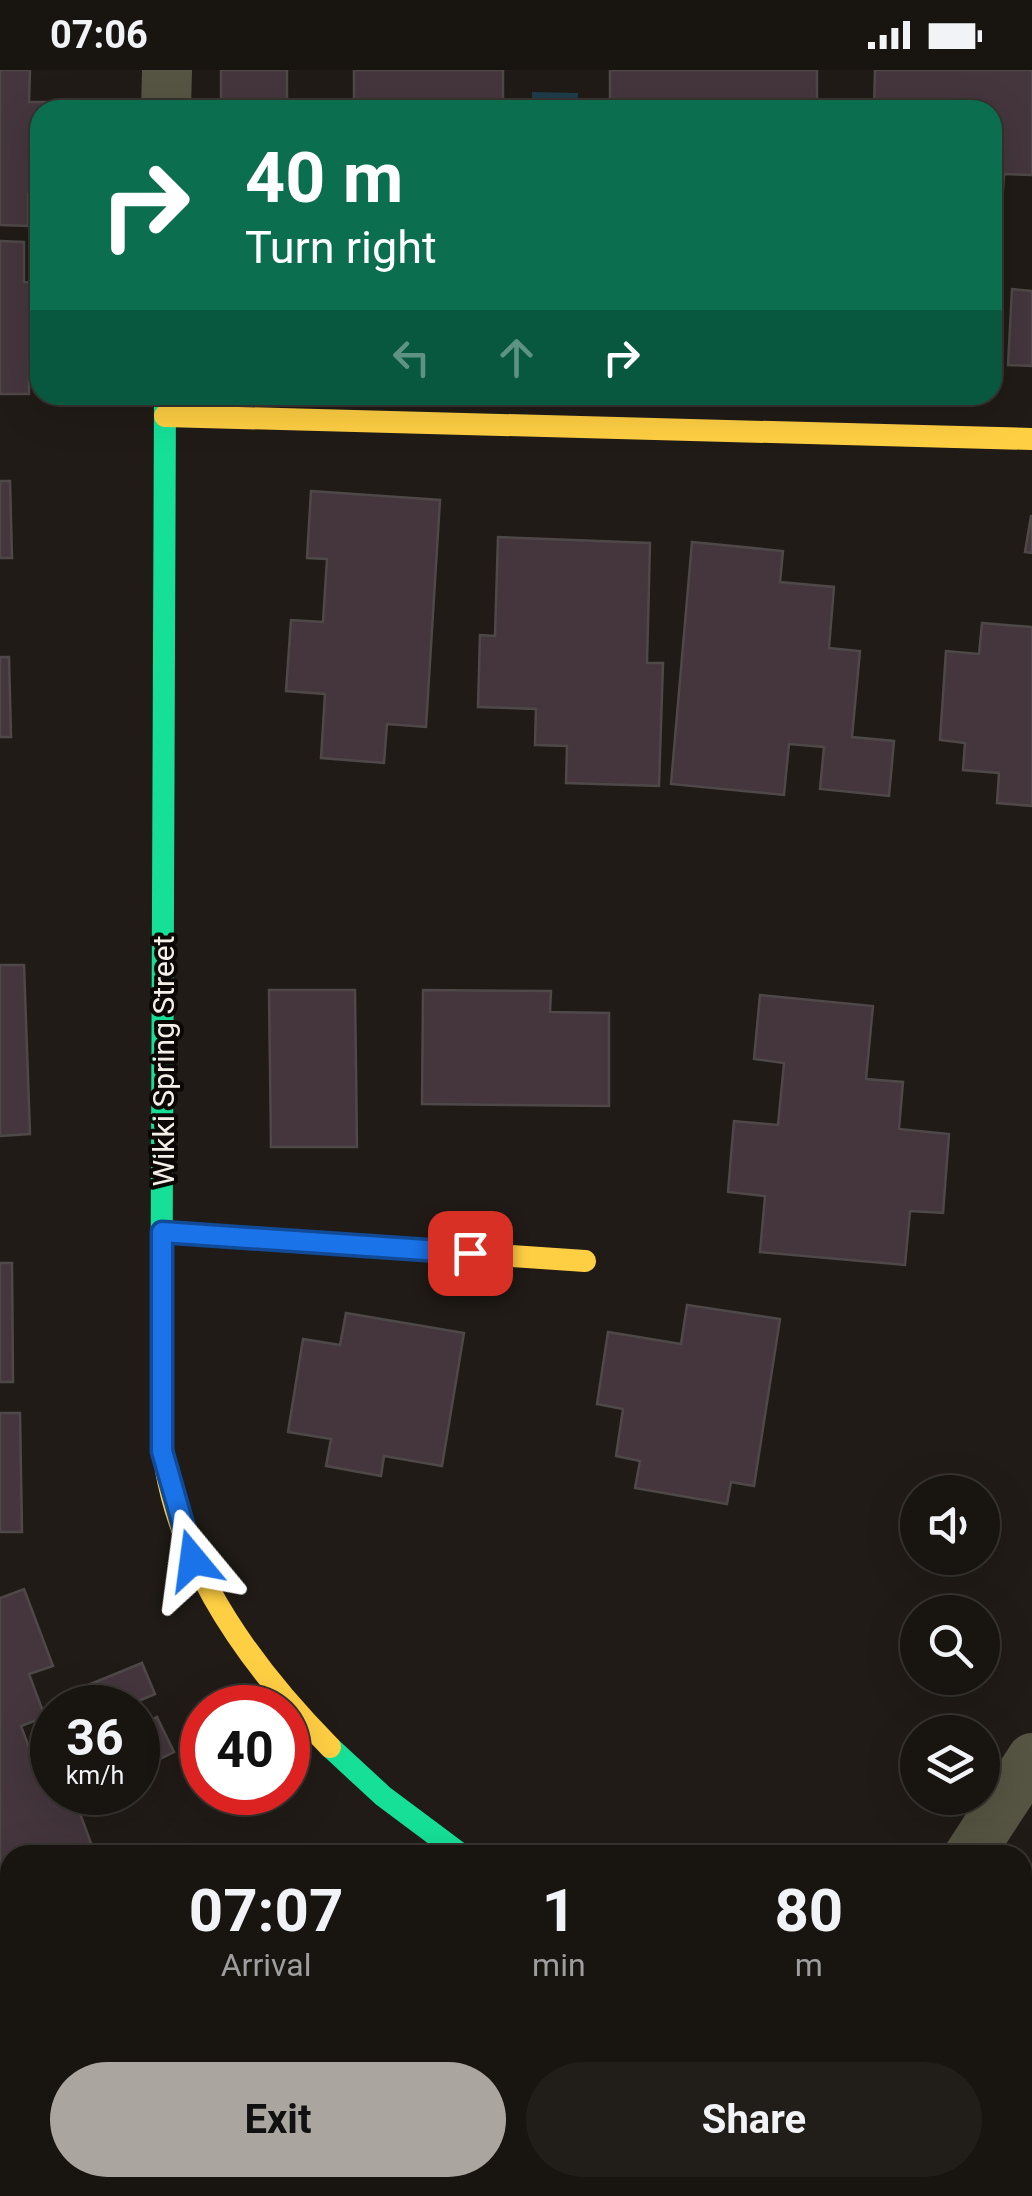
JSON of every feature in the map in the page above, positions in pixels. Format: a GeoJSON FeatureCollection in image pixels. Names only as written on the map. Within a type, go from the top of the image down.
{"type":"FeatureCollection","features":[{"type":"Feature","properties":{"kind":"street"},"geometry":{"type":"LineString","coordinates":[[166,100],[167,70]]}},
{"type":"Feature","properties":{"kind":"street"},"geometry":{"type":"LineString","coordinates":[[165,406],[1032,438]]}},
{"type":"Feature","properties":{"kind":"street","name":"Wikki Spring Street"},"geometry":{"type":"LineString","coordinates":[[165,406],[162,1451],[193,1560],[249,1654],[326,1740],[417,1825],[447,1845]]}},
{"type":"Feature","properties":{"kind":"street"},"geometry":{"type":"LineString","coordinates":[[162,1232],[585,1261]]}},
{"type":"Feature","properties":{"kind":"street"},"geometry":{"type":"LineString","coordinates":[[975,1845],[1032,1758]]}},
{"type":"Feature","properties":{"kind":"water"},"geometry":{"type":"Polygon","coordinates":[[[532,92],[578,93],[578,100],[532,100],[532,92]]]}},
{"type":"Feature","properties":{"kind":"building"},"geometry":{"type":"Polygon","coordinates":[[[0,70],[30,70],[28,226],[0,225],[0,70]]]}},
{"type":"Feature","properties":{"kind":"building"},"geometry":{"type":"Polygon","coordinates":[[[221,70],[287,70],[287,100],[221,100],[221,70]]]}},
{"type":"Feature","properties":{"kind":"building"},"geometry":{"type":"Polygon","coordinates":[[[354,70],[503,70],[503,100],[354,100],[354,70]]]}},
{"type":"Feature","properties":{"kind":"building"},"geometry":{"type":"Polygon","coordinates":[[[610,70],[817,70],[817,100],[610,100],[610,70]]]}},
{"type":"Feature","properties":{"kind":"building"},"geometry":{"type":"Polygon","coordinates":[[[875,70],[1032,70],[1032,175],[1004,174],[1002,204],[1002,100],[874,100],[875,70]]]}},
{"type":"Feature","properties":{"kind":"building"},"geometry":{"type":"Polygon","coordinates":[[[0,241],[24,242],[24,282],[30,282],[29,394],[0,394],[0,241]]]}},
{"type":"Feature","properties":{"kind":"building"},"geometry":{"type":"Polygon","coordinates":[[[1012,289],[1032,291],[1032,366],[1008,365],[1012,289]]]}},
{"type":"Feature","properties":{"kind":"building"},"geometry":{"type":"Polygon","coordinates":[[[0,481],[10,481],[12,558],[0,558],[0,481]]]}},
{"type":"Feature","properties":{"kind":"building"},"geometry":{"type":"Polygon","coordinates":[[[311,491],[440,500],[426,727],[387,724],[384,763],[321,758],[325,694],[286,691],[291,620],[323,622],[327,559],[307,558],[311,491]]]}},
{"type":"Feature","properties":{"kind":"building"},"geometry":{"type":"Polygon","coordinates":[[[1032,516],[1032,553],[1025,552],[1032,516]]]}},
{"type":"Feature","properties":{"kind":"building"},"geometry":{"type":"Polygon","coordinates":[[[498,537],[650,543],[647,663],[663,663],[659,786],[566,783],[567,746],[535,745],[536,709],[478,707],[480,635],[495,636],[498,537]]]}},
{"type":"Feature","properties":{"kind":"building"},"geometry":{"type":"Polygon","coordinates":[[[692,542],[783,551],[780,582],[834,587],[829,648],[860,651],[852,737],[894,741],[889,796],[820,789],[824,747],[789,744],[784,795],[671,784],[692,542]]]}},
{"type":"Feature","properties":{"kind":"building"},"geometry":{"type":"Polygon","coordinates":[[[982,623],[1032,627],[1032,806],[997,803],[999,773],[963,770],[965,743],[940,740],[946,651],[979,654],[982,623]]]}},
{"type":"Feature","properties":{"kind":"building"},"geometry":{"type":"Polygon","coordinates":[[[0,657],[9,657],[11,737],[0,737],[0,657]]]}},
{"type":"Feature","properties":{"kind":"building"},"geometry":{"type":"Polygon","coordinates":[[[0,965],[24,965],[30,1134],[0,1136],[0,965]]]}},
{"type":"Feature","properties":{"kind":"building"},"geometry":{"type":"Polygon","coordinates":[[[269,990],[355,990],[357,1147],[271,1147],[269,990]]]}},
{"type":"Feature","properties":{"kind":"building"},"geometry":{"type":"Polygon","coordinates":[[[423,990],[551,991],[550,1012],[609,1013],[609,1106],[422,1104],[423,990]]]}},
{"type":"Feature","properties":{"kind":"building"},"geometry":{"type":"Polygon","coordinates":[[[760,995],[873,1006],[866,1079],[903,1082],[899,1129],[949,1134],[943,1213],[910,1211],[905,1265],[760,1252],[765,1196],[728,1192],[734,1121],[778,1125],[784,1063],[754,1059],[760,995]]]}},
{"type":"Feature","properties":{"kind":"building"},"geometry":{"type":"Polygon","coordinates":[[[0,1263],[12,1263],[13,1382],[0,1382],[0,1263]]]}},
{"type":"Feature","properties":{"kind":"building"},"geometry":{"type":"Polygon","coordinates":[[[687,1305],[780,1319],[754,1486],[731,1482],[727,1504],[635,1488],[640,1461],[616,1456],[623,1409],[597,1404],[608,1332],[681,1344],[687,1305]]]}},
{"type":"Feature","properties":{"kind":"building"},"geometry":{"type":"Polygon","coordinates":[[[346,1313],[464,1333],[442,1466],[384,1456],[381,1476],[326,1466],[331,1439],[288,1432],[303,1339],[340,1345],[346,1313]]]}},
{"type":"Feature","properties":{"kind":"building"},"geometry":{"type":"Polygon","coordinates":[[[0,1413],[20,1413],[22,1532],[0,1532],[0,1413]]]}},
{"type":"Feature","properties":{"kind":"building"},"geometry":{"type":"Polygon","coordinates":[[[24,1589],[53,1666],[29,1674],[33,1685],[30,1685],[30,1723],[21,1726],[30,1750],[30,1815],[81,1815],[91,1843],[0,1845],[0,1598],[24,1589]]]}},
{"type":"Feature","properties":{"kind":"building"},"geometry":{"type":"Polygon","coordinates":[[[142,1663],[151,1685],[88,1685],[142,1663]]]}},
{"type":"Feature","properties":{"kind":"building"},"geometry":{"type":"Polygon","coordinates":[[[160,1723],[174,1752],[160,1759],[160,1723]]]}},
{"type":"Feature","properties":{"kind":"traffic: fast"},"geometry":{"type":"LineString","coordinates":[[161,1414],[165,405]]}},
{"type":"Feature","properties":{"kind":"traffic: fast"},"geometry":{"type":"LineString","coordinates":[[330,1747],[383,1796],[449,1845]]}},
{"type":"Feature","properties":{"kind":"traffic: slow"},"geometry":{"type":"LineString","coordinates":[[165,416],[1032,439]]}},
{"type":"Feature","properties":{"kind":"traffic: slow"},"geometry":{"type":"LineString","coordinates":[[162,1232],[585,1261]]}},
{"type":"Feature","properties":{"kind":"traffic: slow"},"geometry":{"type":"LineString","coordinates":[[161,1414],[165,1462],[175,1508],[212,1596],[266,1676],[330,1747]]}},
{"type":"Feature","properties":{"kind":"route"},"geometry":{"type":"LineString","coordinates":[[193,1560],[162,1451],[162,1232],[470,1253]]}}]}
